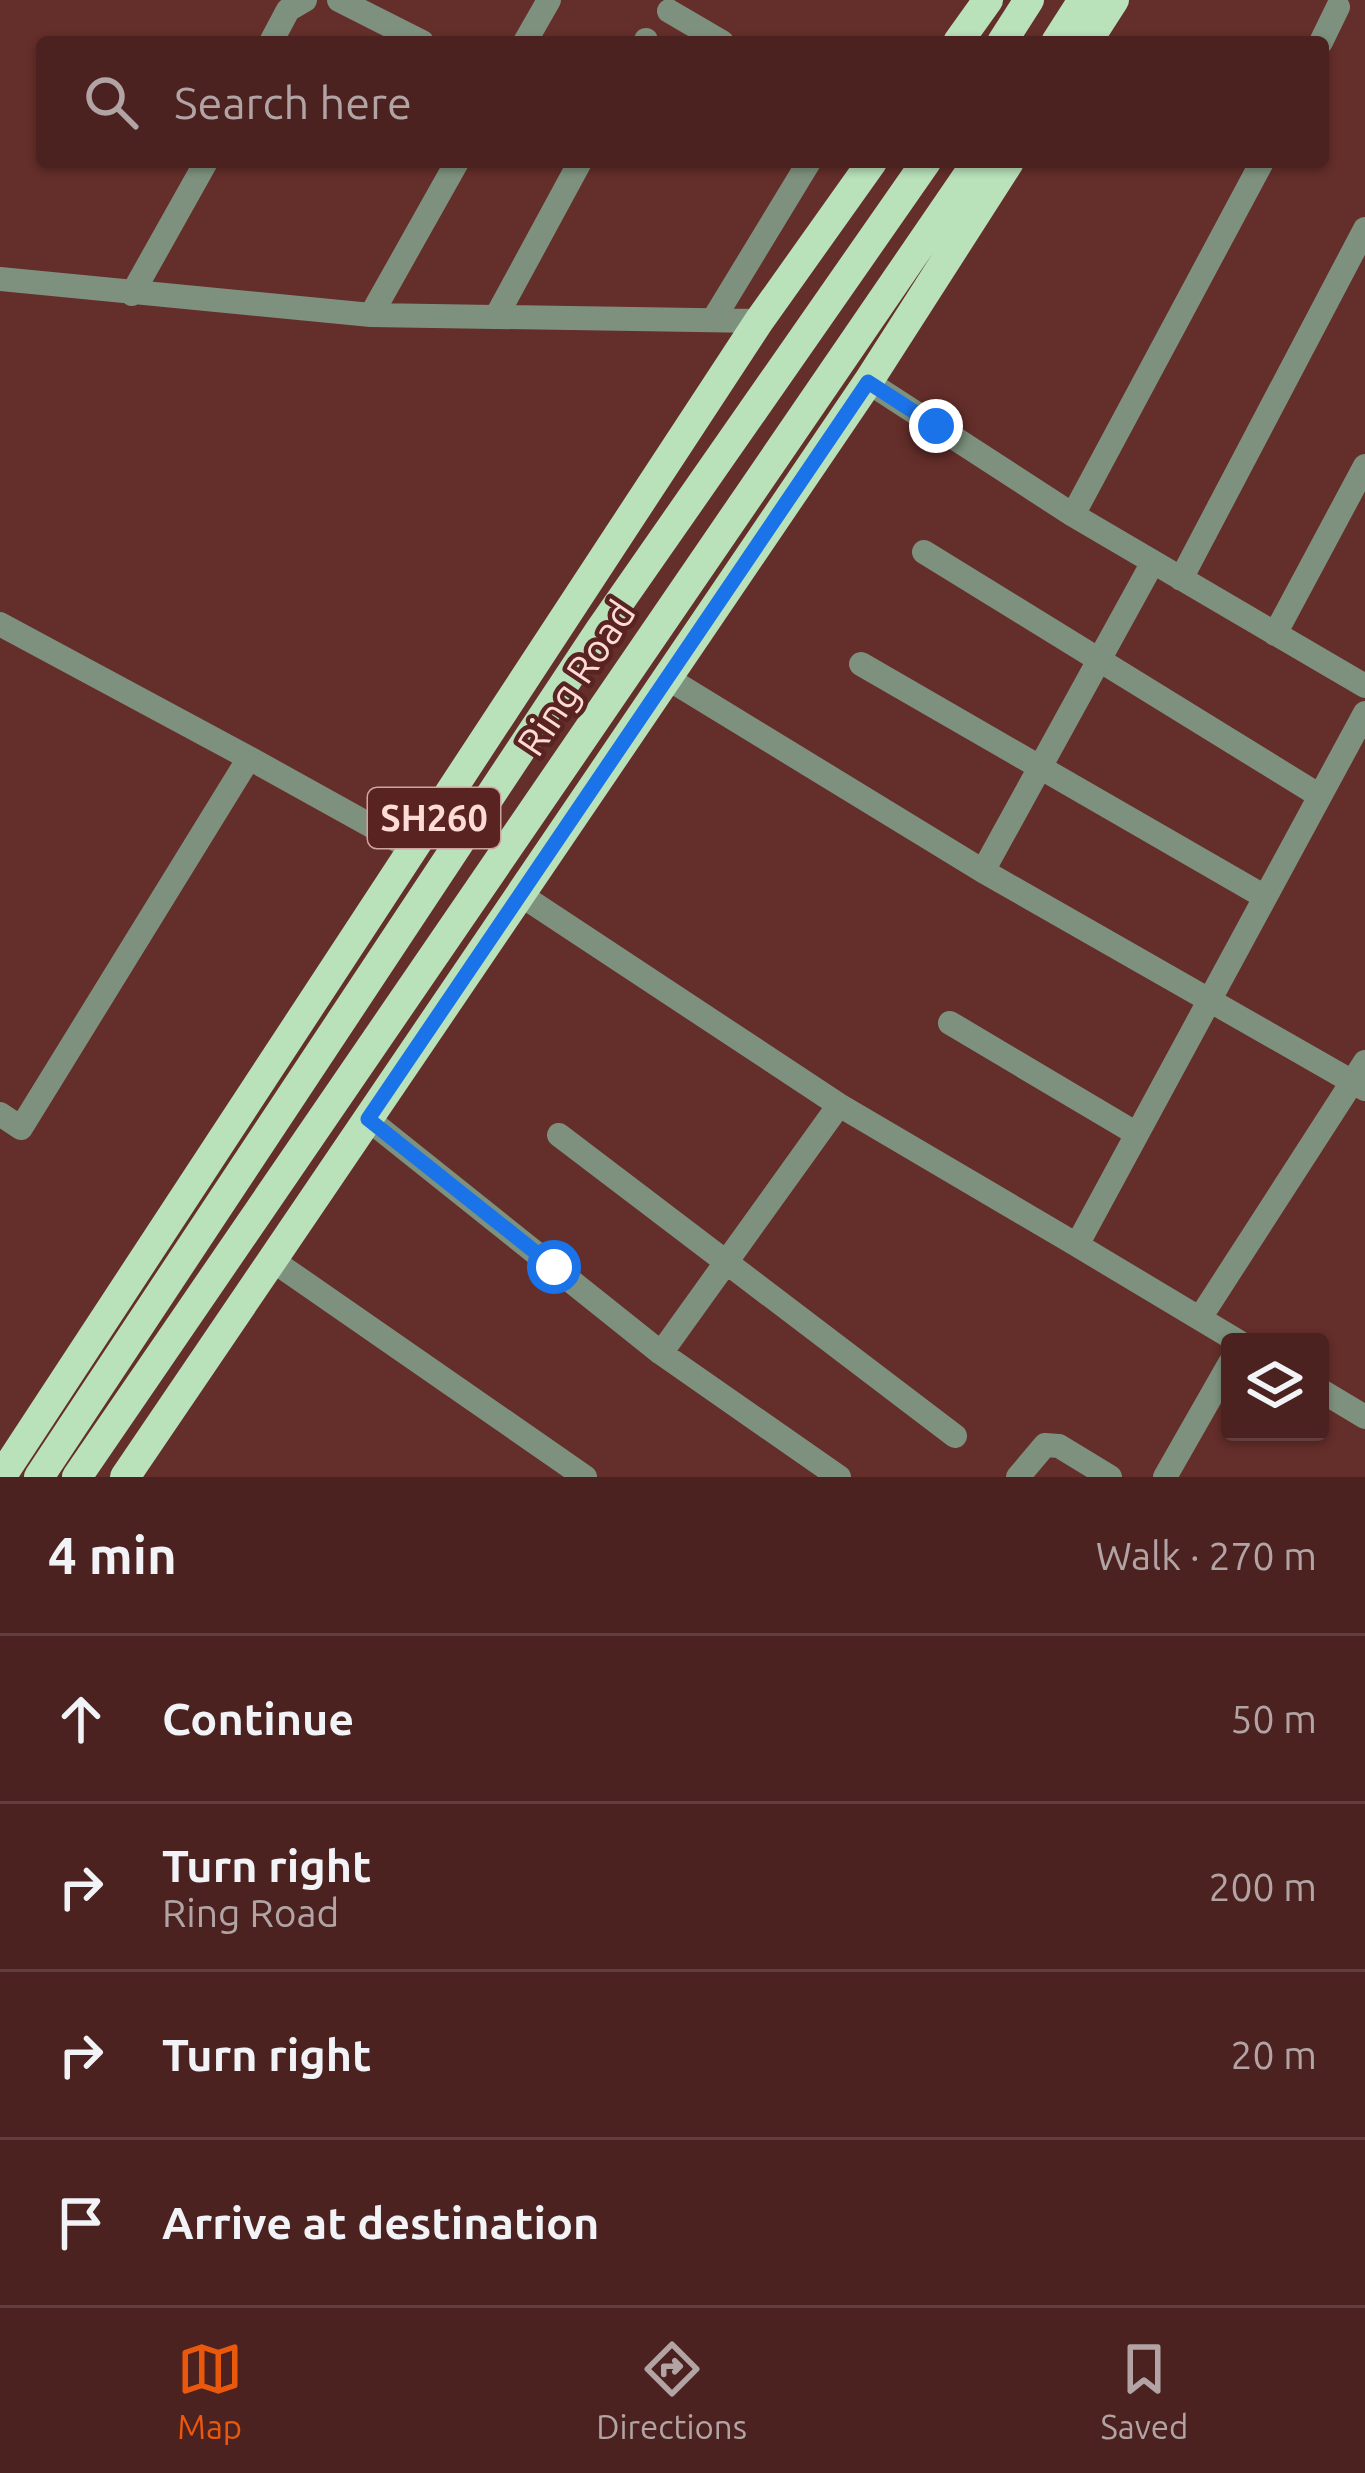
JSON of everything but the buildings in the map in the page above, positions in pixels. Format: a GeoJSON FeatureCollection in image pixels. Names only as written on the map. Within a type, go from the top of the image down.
{"type":"FeatureCollection","features":[{"type":"Feature","properties":{"kind":"main road"},"geometry":{"type":"LineString","coordinates":[[962,36],[988,0]]}},
{"type":"Feature","properties":{"kind":"main road"},"geometry":{"type":"LineString","coordinates":[[1006,36],[1029,0]]}},
{"type":"Feature","properties":{"kind":"main road"},"geometry":{"type":"LineString","coordinates":[[1060,36],[1083,0]]}},
{"type":"Feature","properties":{"kind":"main road"},"geometry":{"type":"LineString","coordinates":[[1091,36],[1114,0]]}},
{"type":"Feature","properties":{"kind":"main road","name":"Ring Road"},"geometry":{"type":"LineString","coordinates":[[1,1477],[759,321],[868,168]]}},
{"type":"Feature","properties":{"kind":"main road","name":"Ring Road"},"geometry":{"type":"LineString","coordinates":[[39,1477],[600,630],[922,168]]}},
{"type":"Feature","properties":{"kind":"main road","name":"Ring Road"},"geometry":{"type":"LineString","coordinates":[[77,1477],[973,168]]}},
{"type":"Feature","properties":{"kind":"main road","name":"Ring Road"},"geometry":{"type":"LineString","coordinates":[[124,1477],[868,382],[1006,168]]}},
{"type":"Feature","properties":{"kind":"street"},"geometry":{"type":"LineString","coordinates":[[274,36],[288,10],[304,0]]}},
{"type":"Feature","properties":{"kind":"street"},"geometry":{"type":"LineString","coordinates":[[339,0],[410,36]]}},
{"type":"Feature","properties":{"kind":"street"},"geometry":{"type":"LineString","coordinates":[[529,36],[550,0]]}},
{"type":"Feature","properties":{"kind":"street"},"geometry":{"type":"LineString","coordinates":[[1324,36],[1338,7]]}},
{"type":"Feature","properties":{"kind":"street"},"geometry":{"type":"LineString","coordinates":[[669,11],[712,36]]}},
{"type":"Feature","properties":{"kind":"street"},"geometry":{"type":"LineString","coordinates":[[132,294],[203,168]]}},
{"type":"Feature","properties":{"kind":"street"},"geometry":{"type":"LineString","coordinates":[[371,315],[454,168]]}},
{"type":"Feature","properties":{"kind":"street"},"geometry":{"type":"LineString","coordinates":[[496,317],[577,168]]}},
{"type":"Feature","properties":{"kind":"street"},"geometry":{"type":"LineString","coordinates":[[713,320],[805,168]]}},
{"type":"Feature","properties":{"kind":"street"},"geometry":{"type":"LineString","coordinates":[[1073,515],[1259,168]]}},
{"type":"Feature","properties":{"kind":"street"},"geometry":{"type":"LineString","coordinates":[[1181,578],[1365,229]]}},
{"type":"Feature","properties":{"kind":"street"},"geometry":{"type":"LineString","coordinates":[[0,279],[371,315],[759,321]]}},
{"type":"Feature","properties":{"kind":"street"},"geometry":{"type":"LineString","coordinates":[[868,382],[1073,515],[1365,686]]}},
{"type":"Feature","properties":{"kind":"street"},"geometry":{"type":"LineString","coordinates":[[1275,634],[1365,466]]}},
{"type":"Feature","properties":{"kind":"street"},"geometry":{"type":"LineString","coordinates":[[924,552],[1320,796]]}},
{"type":"Feature","properties":{"kind":"street"},"geometry":{"type":"LineString","coordinates":[[983,871],[1153,562]]}},
{"type":"Feature","properties":{"kind":"street"},"geometry":{"type":"LineString","coordinates":[[0,624],[413,848]]}},
{"type":"Feature","properties":{"kind":"street"},"geometry":{"type":"LineString","coordinates":[[862,664],[1265,897]]}},
{"type":"Feature","properties":{"kind":"street"},"geometry":{"type":"LineString","coordinates":[[668,678],[983,871],[1209,1000],[1361,1078],[1200,1318]]}},
{"type":"Feature","properties":{"kind":"street"},"geometry":{"type":"LineString","coordinates":[[1077,1245],[1365,713]]}},
{"type":"Feature","properties":{"kind":"street"},"geometry":{"type":"LineString","coordinates":[[0,1114],[21,1127],[249,758]]}},
{"type":"Feature","properties":{"kind":"street"},"geometry":{"type":"LineString","coordinates":[[521,895],[839,1105],[1224,1333]]}},
{"type":"Feature","properties":{"kind":"street"},"geometry":{"type":"LineString","coordinates":[[950,1023],[1137,1134]]}},
{"type":"Feature","properties":{"kind":"street"},"geometry":{"type":"LineString","coordinates":[[662,1353],[839,1105]]}},
{"type":"Feature","properties":{"kind":"street"},"geometry":{"type":"LineString","coordinates":[[368,1119],[662,1353],[839,1477]]}},
{"type":"Feature","properties":{"kind":"street"},"geometry":{"type":"LineString","coordinates":[[559,1135],[956,1436]]}},
{"type":"Feature","properties":{"kind":"street"},"geometry":{"type":"LineString","coordinates":[[272,1260],[585,1477]]}},
{"type":"Feature","properties":{"kind":"street"},"geometry":{"type":"LineString","coordinates":[[1165,1477],[1221,1379]]}},
{"type":"Feature","properties":{"kind":"street"},"geometry":{"type":"LineString","coordinates":[[1329,1395],[1365,1417]]}},
{"type":"Feature","properties":{"kind":"street"},"geometry":{"type":"LineString","coordinates":[[1018,1477],[1045,1445],[1059,1446],[1110,1477]]}},
{"type":"Feature","properties":{"kind":"route"},"geometry":{"type":"LineString","coordinates":[[554,1267],[368,1119],[868,382],[936,426]]}}]}
